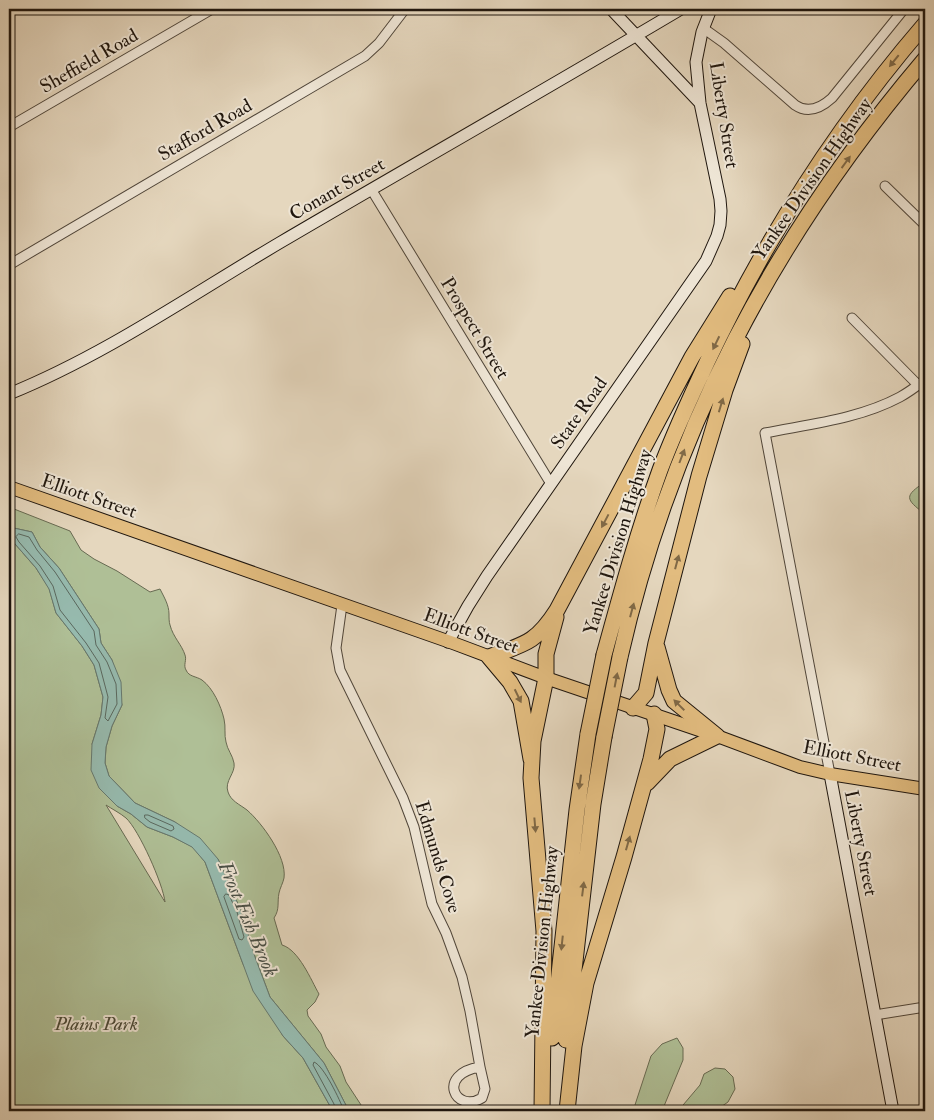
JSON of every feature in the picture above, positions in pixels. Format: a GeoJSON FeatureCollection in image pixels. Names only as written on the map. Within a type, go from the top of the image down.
{"type":"FeatureCollection","features":[{"type":"Feature","properties":{"kind":"highway","name":"Yankee Division Highway"},"geometry":{"type":"LineString","coordinates":[[543,1111],[577,810],[588,734],[604,655],[637,536],[660,469],[685,408],[732,311],[789,208],[855,111],[925,24]]}},
{"type":"Feature","properties":{"kind":"highway","name":"Yankee Division Highway"},"geometry":{"type":"LineString","coordinates":[[559,1111],[593,804],[604,737],[620,658],[639,583],[670,487],[689,438],[719,372],[751,308],[784,251],[864,136],[925,59]]}},
{"type":"Feature","properties":{"kind":"highway"},"geometry":{"type":"LineString","coordinates":[[633,708],[646,693],[656,643],[700,476],[737,357],[752,321],[817,201]]}},
{"type":"Feature","properties":{"kind":"highway"},"geometry":{"type":"LineString","coordinates":[[543,1111],[544,931],[531,759],[521,701],[510,682],[489,657],[533,639],[544,629],[557,610],[692,357],[738,284],[758,247],[789,208]]}},
{"type":"Feature","properties":{"kind":"highway"},"geometry":{"type":"LineString","coordinates":[[531,759],[546,678],[546,654],[553,633],[557,610]]}},
{"type":"Feature","properties":{"kind":"highway"},"geometry":{"type":"LineString","coordinates":[[644,787],[670,760],[717,736],[674,701],[669,690],[656,643]]}},
{"type":"Feature","properties":{"kind":"highway"},"geometry":{"type":"LineString","coordinates":[[567,1111],[574,1046],[586,984],[644,787],[657,729],[654,714]]}},
{"type":"Feature","properties":{"kind":"main road"},"geometry":{"type":"LineString","coordinates":[[611,9],[700,103]]}},
{"type":"Feature","properties":{"kind":"main road","name":"Conant Street"},"geometry":{"type":"LineString","coordinates":[[9,394],[44,379],[92,354],[681,9]]}},
{"type":"Feature","properties":{"kind":"main road","name":"Liberty Street"},"geometry":{"type":"LineString","coordinates":[[711,9],[703,28],[696,62],[700,103],[720,199]]}},
{"type":"Feature","properties":{"kind":"main road","name":"State Road"},"geometry":{"type":"LineString","coordinates":[[448,642],[468,606],[706,261],[720,225],[720,199]]}},
{"type":"Feature","properties":{"kind":"main road","name":"Elliott Street"},"geometry":{"type":"LineString","coordinates":[[9,487],[546,678],[717,736],[800,767],[830,774],[925,788]]}},
{"type":"Feature","properties":{"kind":"main road","name":"Liberty Street"},"geometry":{"type":"LineString","coordinates":[[830,774],[893,1111]]}},
{"type":"Feature","properties":{"kind":"street","name":"Sheffield Road"},"geometry":{"type":"LineString","coordinates":[[9,127],[212,9]]}},
{"type":"Feature","properties":{"kind":"street","name":"Stafford Road"},"geometry":{"type":"LineString","coordinates":[[9,265],[365,56],[379,43],[405,9]]}},
{"type":"Feature","properties":{"kind":"street","name":"Yankee Division Highway"},"geometry":{"type":"LineString","coordinates":[[703,28],[794,105],[800,109],[810,110],[819,108],[832,98],[904,9]]}},
{"type":"Feature","properties":{"kind":"street"},"geometry":{"type":"LineString","coordinates":[[885,186],[925,225]]}},
{"type":"Feature","properties":{"kind":"street","name":"Prospect Street"},"geometry":{"type":"LineString","coordinates":[[372,189],[551,484]]}},
{"type":"Feature","properties":{"kind":"street"},"geometry":{"type":"LineString","coordinates":[[852,318],[922,382]]}},
{"type":"Feature","properties":{"kind":"street","name":"Liberty Street"},"geometry":{"type":"LineString","coordinates":[[830,774],[765,433],[863,412],[900,397],[922,382]]}},
{"type":"Feature","properties":{"kind":"street","name":"Edmunds Cove"},"geometry":{"type":"LineString","coordinates":[[342,605],[336,648],[340,670],[403,798],[414,827],[432,904],[446,932],[462,977],[480,1067]]}},
{"type":"Feature","properties":{"kind":"street"},"geometry":{"type":"LineString","coordinates":[[875,1015],[925,1007]]}},
{"type":"Feature","properties":{"kind":"green space"},"geometry":{"type":"Polygon","coordinates":[[[925,482],[925,514],[911,501],[910,494],[925,482]]]}},
{"type":"Feature","properties":{"kind":"green space"},"geometry":{"type":"Polygon","coordinates":[[[9,507],[70,531],[81,550],[94,559],[150,592],[160,589],[168,607],[171,629],[185,655],[186,670],[189,674],[206,683],[213,692],[221,709],[225,722],[225,737],[234,763],[227,788],[229,795],[260,823],[282,860],[284,878],[274,918],[282,945],[299,959],[319,994],[315,1002],[307,1010],[308,1016],[321,1034],[326,1047],[340,1066],[346,1082],[365,1111],[349,1111],[324,1063],[270,997],[241,911],[218,859],[175,822],[135,803],[109,776],[105,763],[106,747],[112,726],[122,705],[112,660],[101,643],[99,629],[59,568],[40,547],[32,532],[9,527],[9,507]]]}},
{"type":"Feature","properties":{"kind":"green space","name":"Plains Park"},"geometry":{"type":"Polygon","coordinates":[[[9,537],[36,568],[49,588],[56,613],[82,646],[94,665],[103,697],[101,715],[92,744],[117,806],[147,827],[193,847],[205,862],[243,964],[283,1036],[303,1058],[331,1111],[9,1111],[9,537]],[[106,805],[165,902],[144,845],[126,818],[106,805]]]}},
{"type":"Feature","properties":{"kind":"green space"},"geometry":{"type":"Polygon","coordinates":[[[677,1038],[683,1048],[683,1060],[662,1111],[633,1111],[651,1056],[662,1044],[677,1038]]]}},
{"type":"Feature","properties":{"kind":"green space"},"geometry":{"type":"Polygon","coordinates":[[[715,1068],[725,1069],[733,1077],[735,1089],[728,1102],[715,1111],[678,1111],[700,1085],[704,1074],[715,1068]]]}},
{"type":"Feature","properties":{"kind":"water"},"geometry":{"type":"Polygon","coordinates":[[[9,527],[32,532],[40,547],[59,568],[99,629],[101,643],[112,660],[121,682],[122,705],[112,726],[106,747],[105,763],[109,776],[135,803],[175,822],[200,838],[218,859],[241,911],[270,997],[324,1063],[349,1111],[331,1111],[303,1058],[283,1036],[253,991],[205,862],[192,847],[147,827],[117,806],[99,788],[91,770],[92,744],[101,715],[103,697],[94,665],[82,646],[56,613],[49,589],[36,568],[9,537],[9,527]]]}},
{"type":"Feature","properties":{"kind":"water label","name":"Frost Fish Brook"},"geometry":{"type":"Point","coordinates":[248,919]}}]}
